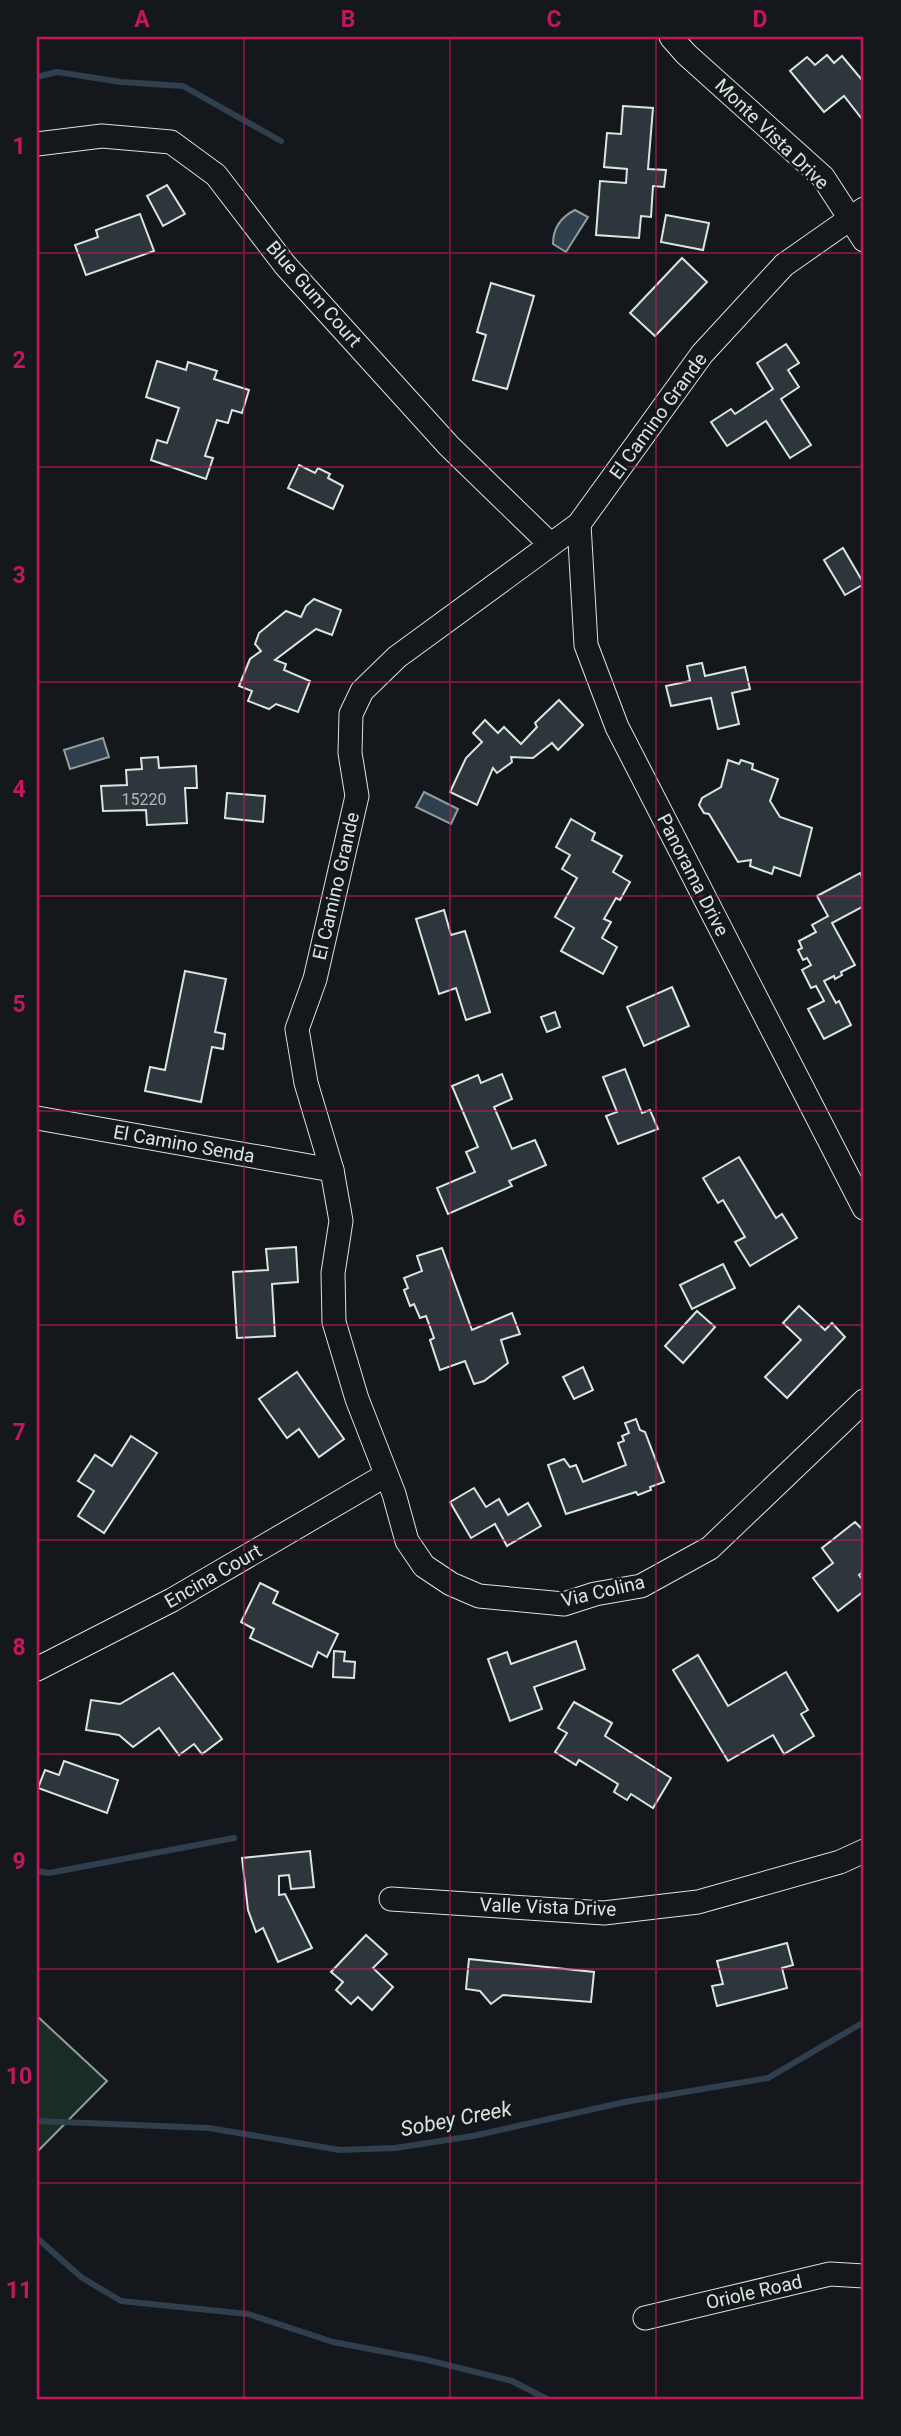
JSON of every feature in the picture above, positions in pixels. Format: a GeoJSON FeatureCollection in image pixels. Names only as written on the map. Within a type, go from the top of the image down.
{"type":"FeatureCollection","features":[{"type":"Feature","properties":{"kind":"street","name":"Monte Vista Drive"},"geometry":{"type":"LineString","coordinates":[[671,37],[686,54],[823,177],[858,214],[864,240]]}},
{"type":"Feature","properties":{"kind":"street","name":"Blue Gum Court"},"geometry":{"type":"LineString","coordinates":[[37,144],[102,136],[171,142],[216,175],[303,285],[449,446],[550,544]]}},
{"type":"Feature","properties":{"kind":"street","name":"El Camino Grande"},"geometry":{"type":"LineString","coordinates":[[386,1475],[357,1399],[334,1322],[333,1273],[341,1221],[332,1170],[306,1083],[297,1029],[315,979],[357,796],[350,752],[351,714],[362,691],[397,657],[579,524],[702,354],[784,265],[858,214]]}},
{"type":"Feature","properties":{"kind":"street","name":"Panorama Drive"},"geometry":{"type":"LineString","coordinates":[[579,524],[586,645],[617,727],[864,1208]]}},
{"type":"Feature","properties":{"kind":"street","name":"El Camino Senda"},"geometry":{"type":"LineString","coordinates":[[37,1118],[332,1170]]}},
{"type":"Feature","properties":{"kind":"street","name":"Via Colina"},"geometry":{"type":"LineString","coordinates":[[386,1475],[407,1541],[424,1566],[451,1584],[478,1596],[564,1604],[594,1594],[641,1587],[710,1548],[864,1401]]}},
{"type":"Feature","properties":{"kind":"street","name":"Encina Court"},"geometry":{"type":"LineString","coordinates":[[37,1669],[172,1600],[386,1475]]}},
{"type":"Feature","properties":{"kind":"street","name":"Valle Vista Drive"},"geometry":{"type":"LineString","coordinates":[[391,1899],[604,1913],[698,1902],[840,1863],[864,1851]]}},
{"type":"Feature","properties":{"kind":"street","name":"Oriole Road"},"geometry":{"type":"LineString","coordinates":[[645,2318],[830,2274],[864,2276]]}},
{"type":"Feature","properties":{"kind":"green space"},"geometry":{"type":"Polygon","coordinates":[[[37,2016],[107,2081],[37,2152],[37,2016]]]}},
{"type":"Feature","properties":{"kind":"water"},"geometry":{"type":"Polygon","coordinates":[[[575,210],[588,217],[566,252],[553,244],[554,232],[562,219],[575,210]]]}},
{"type":"Feature","properties":{"kind":"water"},"geometry":{"type":"Polygon","coordinates":[[[103,738],[109,757],[70,769],[64,750],[103,738]]]}},
{"type":"Feature","properties":{"kind":"water"},"geometry":{"type":"Polygon","coordinates":[[[424,792],[458,809],[451,824],[416,807],[424,792]]]}},
{"type":"Feature","properties":{"kind":"building"},"geometry":{"type":"Polygon","coordinates":[[[827,55],[834,63],[842,56],[862,80],[864,78],[862,119],[844,96],[824,112],[790,71],[807,57],[815,65],[827,55]]]}},
{"type":"Feature","properties":{"kind":"building"},"geometry":{"type":"Polygon","coordinates":[[[623,106],[653,108],[648,169],[666,170],[664,187],[653,186],[651,217],[641,216],[639,238],[596,235],[600,181],[626,183],[627,169],[604,167],[607,133],[621,134],[623,106]]]}},
{"type":"Feature","properties":{"kind":"building"},"geometry":{"type":"Polygon","coordinates":[[[167,185],[185,214],[163,226],[147,196],[167,185]]]}},
{"type":"Feature","properties":{"kind":"building"},"geometry":{"type":"Polygon","coordinates":[[[140,214],[154,251],[86,275],[75,245],[98,237],[96,230],[140,214]]]}},
{"type":"Feature","properties":{"kind":"building"},"geometry":{"type":"Polygon","coordinates":[[[666,215],[709,223],[703,250],[661,242],[666,215]]]}},
{"type":"Feature","properties":{"kind":"building"},"geometry":{"type":"Polygon","coordinates":[[[682,258],[707,282],[655,336],[630,313],[682,258]]]}},
{"type":"Feature","properties":{"kind":"building"},"geometry":{"type":"Polygon","coordinates":[[[491,283],[534,296],[507,389],[473,380],[486,335],[477,332],[491,283]]]}},
{"type":"Feature","properties":{"kind":"building"},"geometry":{"type":"Polygon","coordinates":[[[786,344],[799,363],[788,370],[799,387],[781,399],[811,445],[790,458],[766,421],[727,446],[711,422],[731,409],[735,414],[773,389],[757,363],[786,344]]]}},
{"type":"Feature","properties":{"kind":"building"},"geometry":{"type":"Polygon","coordinates":[[[157,361],[186,370],[188,362],[217,371],[214,379],[249,390],[242,413],[232,410],[228,423],[217,420],[205,456],[213,458],[206,479],[151,460],[157,440],[167,443],[179,408],[146,397],[157,361]]]}},
{"type":"Feature","properties":{"kind":"building"},"geometry":{"type":"Polygon","coordinates":[[[299,465],[315,473],[318,468],[330,474],[328,478],[343,486],[333,509],[288,488],[299,465]]]}},
{"type":"Feature","properties":{"kind":"building"},"geometry":{"type":"Polygon","coordinates":[[[843,548],[864,584],[845,595],[824,560],[843,548]]]}},
{"type":"Feature","properties":{"kind":"building"},"geometry":{"type":"Polygon","coordinates":[[[314,599],[341,610],[332,635],[316,629],[275,660],[286,664],[284,670],[310,681],[298,712],[276,704],[269,709],[248,701],[252,691],[239,686],[250,659],[261,651],[255,644],[259,633],[286,611],[301,617],[306,606],[314,599]]]}},
{"type":"Feature","properties":{"kind":"building"},"geometry":{"type":"Polygon","coordinates":[[[702,663],[705,676],[745,667],[750,689],[732,693],[739,724],[718,729],[711,698],[671,706],[666,686],[690,681],[687,666],[702,663]]]}},
{"type":"Feature","properties":{"kind":"building"},"geometry":{"type":"Polygon","coordinates":[[[559,700],[583,725],[558,750],[552,743],[533,758],[511,757],[512,762],[497,773],[493,768],[477,805],[450,792],[466,758],[482,742],[473,733],[485,720],[498,733],[504,727],[521,744],[537,727],[535,723],[559,700]]]}},
{"type":"Feature","properties":{"kind":"building"},"geometry":{"type":"Polygon","coordinates":[[[158,757],[159,768],[196,766],[197,788],[185,788],[187,823],[147,825],[146,810],[103,811],[101,786],[127,785],[126,770],[142,769],[141,758],[158,757]]]}},
{"type":"Feature","properties":{"kind":"building"},"geometry":{"type":"Polygon","coordinates":[[[728,760],[739,764],[741,760],[753,764],[752,769],[778,779],[770,801],[780,817],[812,828],[800,876],[774,867],[772,874],[750,866],[751,860],[738,862],[709,814],[704,813],[699,805],[702,798],[721,787],[728,760]]]}},
{"type":"Feature","properties":{"kind":"building"},"geometry":{"type":"Polygon","coordinates":[[[227,793],[265,796],[263,822],[225,818],[227,793]]]}},
{"type":"Feature","properties":{"kind":"building"},"geometry":{"type":"Polygon","coordinates":[[[571,819],[595,833],[592,840],[622,856],[613,872],[630,882],[620,900],[616,898],[604,919],[611,922],[602,938],[617,947],[603,974],[561,951],[574,928],[555,917],[577,878],[562,869],[570,855],[556,847],[571,819]]]}},
{"type":"Feature","properties":{"kind":"building"},"geometry":{"type":"Polygon","coordinates":[[[860,873],[864,881],[864,906],[832,923],[855,965],[841,972],[842,975],[835,979],[834,976],[824,981],[836,1003],[839,1001],[851,1025],[824,1039],[808,1009],[824,1001],[816,986],[811,988],[802,970],[811,965],[807,958],[803,960],[798,950],[802,948],[799,941],[816,932],[812,925],[828,916],[817,896],[860,873]]]}},
{"type":"Feature","properties":{"kind":"building"},"geometry":{"type":"Polygon","coordinates":[[[444,910],[451,935],[465,931],[490,1012],[466,1020],[456,988],[439,994],[416,919],[444,910]]]}},
{"type":"Feature","properties":{"kind":"building"},"geometry":{"type":"Polygon","coordinates":[[[185,971],[226,979],[215,1032],[225,1034],[223,1049],[212,1047],[201,1102],[145,1091],[150,1067],[165,1070],[185,971]]]}},
{"type":"Feature","properties":{"kind":"building"},"geometry":{"type":"Polygon","coordinates":[[[672,987],[689,1026],[644,1046],[627,1007],[672,987]]]}},
{"type":"Feature","properties":{"kind":"building"},"geometry":{"type":"Polygon","coordinates":[[[555,1012],[560,1027],[547,1032],[541,1017],[555,1012]]]}},
{"type":"Feature","properties":{"kind":"building"},"geometry":{"type":"Polygon","coordinates":[[[625,1069],[642,1113],[650,1110],[658,1129],[618,1144],[606,1116],[617,1112],[603,1077],[625,1069]]]}},
{"type":"Feature","properties":{"kind":"building"},"geometry":{"type":"Polygon","coordinates":[[[502,1074],[512,1099],[494,1107],[512,1149],[535,1140],[546,1165],[509,1181],[512,1186],[448,1214],[437,1188],[475,1172],[466,1152],[478,1147],[452,1086],[478,1075],[481,1083],[502,1074]]]}},
{"type":"Feature","properties":{"kind":"building"},"geometry":{"type":"Polygon","coordinates":[[[739,1157],[776,1218],[782,1214],[797,1238],[750,1266],[735,1242],[745,1237],[723,1200],[718,1203],[703,1178],[739,1157]]]}},
{"type":"Feature","properties":{"kind":"building"},"geometry":{"type":"Polygon","coordinates":[[[296,1247],[298,1282],[272,1284],[275,1336],[237,1338],[233,1272],[268,1270],[266,1249],[296,1247]]]}},
{"type":"Feature","properties":{"kind":"building"},"geometry":{"type":"Polygon","coordinates":[[[442,1248],[472,1330],[512,1313],[520,1334],[501,1340],[508,1363],[484,1381],[474,1384],[465,1361],[440,1370],[430,1340],[434,1338],[426,1316],[420,1318],[414,1304],[410,1306],[404,1290],[408,1288],[404,1278],[422,1271],[417,1256],[442,1248]]]}},
{"type":"Feature","properties":{"kind":"building"},"geometry":{"type":"Polygon","coordinates":[[[723,1264],[735,1288],[692,1309],[680,1285],[723,1264]]]}},
{"type":"Feature","properties":{"kind":"building"},"geometry":{"type":"Polygon","coordinates":[[[799,1306],[825,1330],[832,1323],[845,1337],[787,1398],[765,1377],[801,1340],[783,1323],[799,1306]]]}},
{"type":"Feature","properties":{"kind":"building"},"geometry":{"type":"Polygon","coordinates":[[[697,1311],[715,1327],[683,1363],[665,1346],[697,1311]]]}},
{"type":"Feature","properties":{"kind":"building"},"geometry":{"type":"Polygon","coordinates":[[[583,1367],[593,1390],[574,1399],[563,1377],[583,1367]]]}},
{"type":"Feature","properties":{"kind":"building"},"geometry":{"type":"Polygon","coordinates":[[[297,1372],[344,1439],[319,1457],[299,1429],[287,1438],[259,1399],[297,1372]]]}},
{"type":"Feature","properties":{"kind":"building"},"geometry":{"type":"Polygon","coordinates":[[[636,1419],[640,1430],[645,1432],[664,1482],[638,1495],[636,1492],[566,1514],[548,1465],[564,1459],[570,1467],[576,1465],[583,1482],[626,1465],[618,1443],[624,1441],[622,1436],[629,1433],[625,1423],[636,1419]]]}},
{"type":"Feature","properties":{"kind":"building"},"geometry":{"type":"Polygon","coordinates":[[[131,1436],[157,1453],[104,1533],[78,1516],[94,1491],[78,1481],[95,1455],[112,1466],[131,1436]]]}},
{"type":"Feature","properties":{"kind":"building"},"geometry":{"type":"Polygon","coordinates":[[[474,1488],[486,1507],[499,1499],[508,1515],[528,1503],[541,1526],[507,1546],[495,1524],[471,1538],[450,1502],[474,1488]]]}},
{"type":"Feature","properties":{"kind":"building"},"geometry":{"type":"Polygon","coordinates":[[[855,1522],[864,1531],[864,1571],[859,1575],[864,1582],[864,1591],[838,1611],[813,1578],[833,1563],[822,1548],[855,1522]]]}},
{"type":"Feature","properties":{"kind":"building"},"geometry":{"type":"Polygon","coordinates":[[[260,1583],[278,1592],[273,1603],[338,1634],[327,1657],[318,1652],[312,1667],[250,1638],[254,1629],[241,1622],[260,1583]]]}},
{"type":"Feature","properties":{"kind":"building"},"geometry":{"type":"Polygon","coordinates":[[[576,1641],[585,1669],[534,1687],[542,1709],[510,1721],[488,1659],[507,1652],[511,1664],[576,1641]]]}},
{"type":"Feature","properties":{"kind":"building"},"geometry":{"type":"Polygon","coordinates":[[[334,1651],[345,1652],[344,1661],[355,1662],[354,1678],[333,1677],[334,1651]]]}},
{"type":"Feature","properties":{"kind":"building"},"geometry":{"type":"Polygon","coordinates":[[[698,1655],[728,1706],[786,1672],[808,1710],[801,1714],[814,1736],[784,1754],[773,1735],[728,1761],[673,1670],[698,1655]]]}},
{"type":"Feature","properties":{"kind":"building"},"geometry":{"type":"Polygon","coordinates":[[[173,1673],[222,1739],[202,1754],[194,1744],[179,1755],[159,1728],[133,1747],[119,1735],[86,1730],[91,1700],[120,1704],[173,1673]]]}},
{"type":"Feature","properties":{"kind":"building"},"geometry":{"type":"Polygon","coordinates":[[[574,1702],[612,1723],[605,1736],[671,1778],[653,1808],[631,1794],[627,1800],[614,1792],[618,1784],[579,1760],[576,1765],[555,1752],[567,1733],[558,1728],[574,1702]]]}},
{"type":"Feature","properties":{"kind":"building"},"geometry":{"type":"Polygon","coordinates":[[[64,1761],[118,1780],[107,1813],[38,1788],[45,1770],[59,1775],[64,1761]]]}},
{"type":"Feature","properties":{"kind":"building"},"geometry":{"type":"Polygon","coordinates":[[[310,1851],[314,1887],[291,1889],[289,1875],[279,1876],[279,1895],[285,1894],[312,1948],[278,1962],[263,1928],[256,1932],[248,1910],[242,1858],[310,1851]]]}},
{"type":"Feature","properties":{"kind":"building"},"geometry":{"type":"Polygon","coordinates":[[[366,1935],[387,1954],[373,1968],[393,1987],[372,2010],[358,1997],[351,2004],[336,1990],[343,1982],[331,1972],[366,1935]]]}},
{"type":"Feature","properties":{"kind":"building"},"geometry":{"type":"Polygon","coordinates":[[[787,1943],[793,1965],[782,1968],[787,1988],[717,2006],[712,1986],[723,1984],[717,1961],[787,1943]]]}},
{"type":"Feature","properties":{"kind":"building"},"geometry":{"type":"Polygon","coordinates":[[[469,1959],[594,1972],[591,2002],[503,1995],[491,2004],[480,1991],[466,1989],[469,1959]]]}},
{"type":"Feature","properties":{"kind":"waterway"},"geometry":{"type":"LineString","coordinates":[[37,77],[57,72],[121,82],[183,86],[281,141]]}},
{"type":"Feature","properties":{"kind":"waterway"},"geometry":{"type":"LineString","coordinates":[[37,1871],[49,1873],[234,1838]]}},
{"type":"Feature","properties":{"kind":"waterway","name":"Sobey Creek"},"geometry":{"type":"LineString","coordinates":[[37,2121],[209,2128],[340,2150],[395,2148],[473,2136],[625,2102],[768,2078],[864,2022]]}},
{"type":"Feature","properties":{"kind":"waterway"},"geometry":{"type":"LineString","coordinates":[[37,2238],[81,2277],[121,2301],[248,2314],[333,2342],[423,2359],[512,2381],[547,2399]]}}]}
